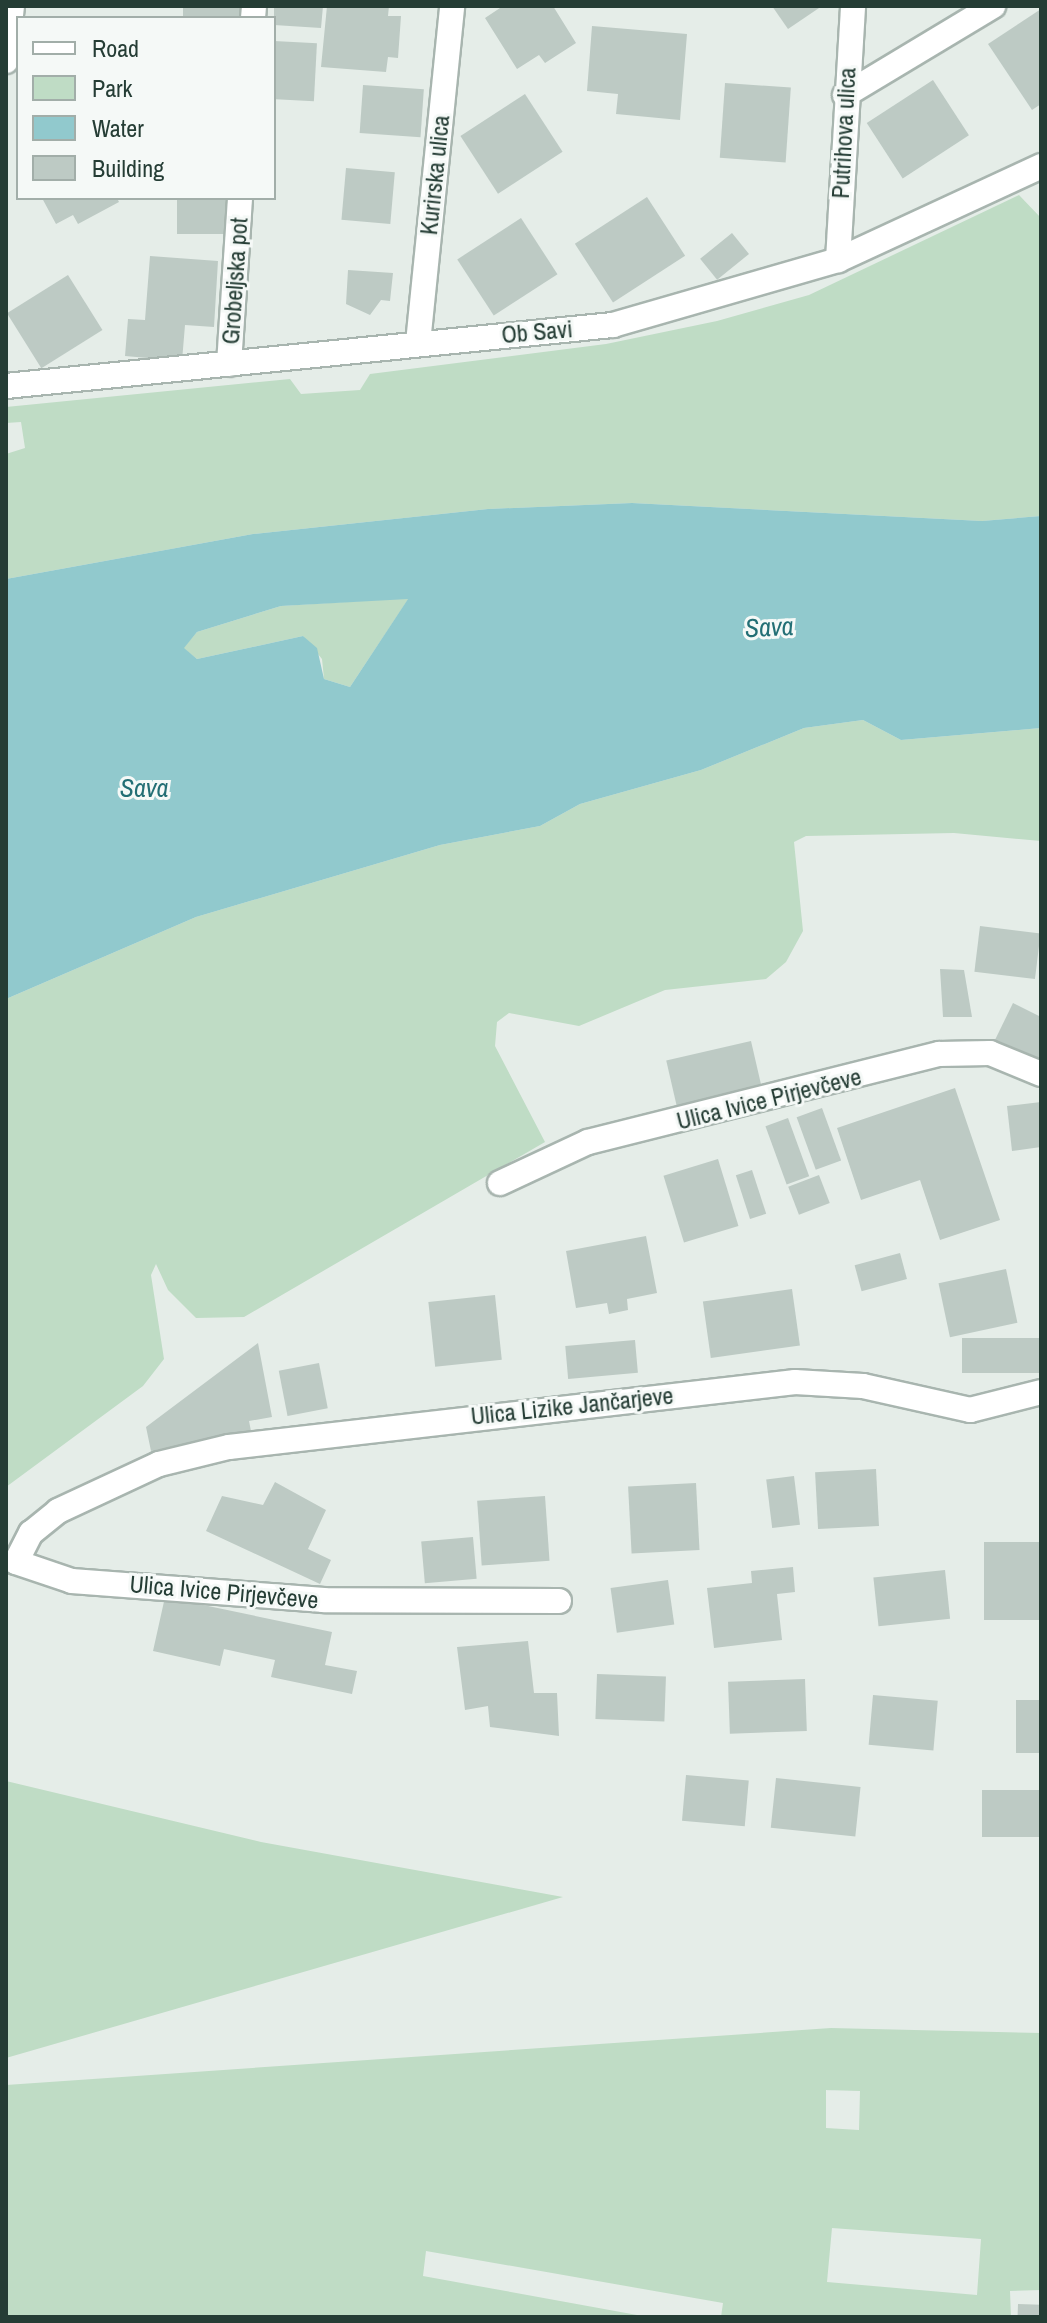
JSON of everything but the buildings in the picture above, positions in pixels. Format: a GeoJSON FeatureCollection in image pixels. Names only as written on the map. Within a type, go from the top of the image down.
{"type":"FeatureCollection","features":[{"type":"Feature","properties":{"kind":"street"},"geometry":{"type":"LineString","coordinates":[[6,61],[12,6]]}},
{"type":"Feature","properties":{"kind":"street","name":"Kurirska ulica"},"geometry":{"type":"LineString","coordinates":[[418,343],[452,6]]}},
{"type":"Feature","properties":{"kind":"street","name":"Putrihova ulica"},"geometry":{"type":"LineString","coordinates":[[838,260],[845,95],[853,6]]}},
{"type":"Feature","properties":{"kind":"street"},"geometry":{"type":"LineString","coordinates":[[845,95],[993,6]]}},
{"type":"Feature","properties":{"kind":"street","name":"Ob Savi"},"geometry":{"type":"LineString","coordinates":[[6,386],[613,325],[838,260],[1041,166]]}},
{"type":"Feature","properties":{"kind":"street","name":"Grobeljska pot"},"geometry":{"type":"LineString","coordinates":[[229,364],[240,200]]}},
{"type":"Feature","properties":{"kind":"street","name":"Ulica Ivice Pirjevčeve"},"geometry":{"type":"LineString","coordinates":[[500,1183],[588,1142],[939,1054],[990,1053],[1041,1074]]}},
{"type":"Feature","properties":{"kind":"street","name":"Ulica Lizike Jančarjeve"},"geometry":{"type":"LineString","coordinates":[[105,1486],[229,1447],[795,1382],[863,1386],[970,1410],[1041,1392]]}},
{"type":"Feature","properties":{"kind":"street","name":"Ulica Ivice Pirjevčeve"},"geometry":{"type":"LineString","coordinates":[[105,1486],[31,1533],[18,1550],[22,1570],[72,1581],[324,1600],[559,1601]]}},
{"type":"Feature","properties":{"kind":"green space"},"geometry":{"type":"Polygon","coordinates":[[[1019,195],[1041,218],[1041,516],[982,521],[632,503],[488,509],[253,534],[6,579],[6,454],[25,448],[21,422],[6,423],[6,407],[290,379],[301,394],[360,390],[370,374],[606,344],[717,321],[809,295],[1019,195]]]}},
{"type":"Feature","properties":{"kind":"green space"},"geometry":{"type":"Polygon","coordinates":[[[409,598],[350,687],[324,679],[322,659],[303,636],[197,659],[183,648],[197,632],[281,606],[409,598]]]}},
{"type":"Feature","properties":{"kind":"green space"},"geometry":{"type":"Polygon","coordinates":[[[863,720],[901,740],[1041,728],[1041,841],[954,833],[806,836],[794,842],[803,931],[786,962],[766,979],[665,990],[579,1026],[509,1013],[497,1022],[495,1046],[545,1142],[244,1317],[196,1318],[168,1290],[156,1264],[151,1275],[164,1359],[143,1386],[6,1487],[6,999],[196,917],[440,845],[540,826],[580,804],[701,770],[804,728],[863,720]]]}},
{"type":"Feature","properties":{"kind":"green space"},"geometry":{"type":"Polygon","coordinates":[[[6,1781],[261,1842],[563,1897],[6,2058],[6,1781]]]}},
{"type":"Feature","properties":{"kind":"green space"},"geometry":{"type":"Polygon","coordinates":[[[831,2028],[1041,2033],[1041,2290],[1010,2291],[1011,2317],[721,2317],[723,2303],[426,2251],[423,2276],[648,2317],[6,2317],[6,2085],[831,2028]],[[826,2090],[826,2128],[859,2130],[860,2091],[826,2090]],[[832,2228],[827,2282],[977,2295],[981,2239],[832,2228]]]}},
{"type":"Feature","properties":{"kind":"water","name":"Sava"},"geometry":{"type":"Polygon","coordinates":[[[632,503],[982,521],[1041,516],[1041,728],[901,740],[863,720],[804,728],[701,770],[580,804],[540,826],[440,845],[196,917],[6,999],[6,579],[253,534],[488,509],[632,503]],[[408,599],[281,606],[197,632],[184,648],[197,659],[303,636],[317,648],[324,679],[350,687],[408,599]]]}}]}
